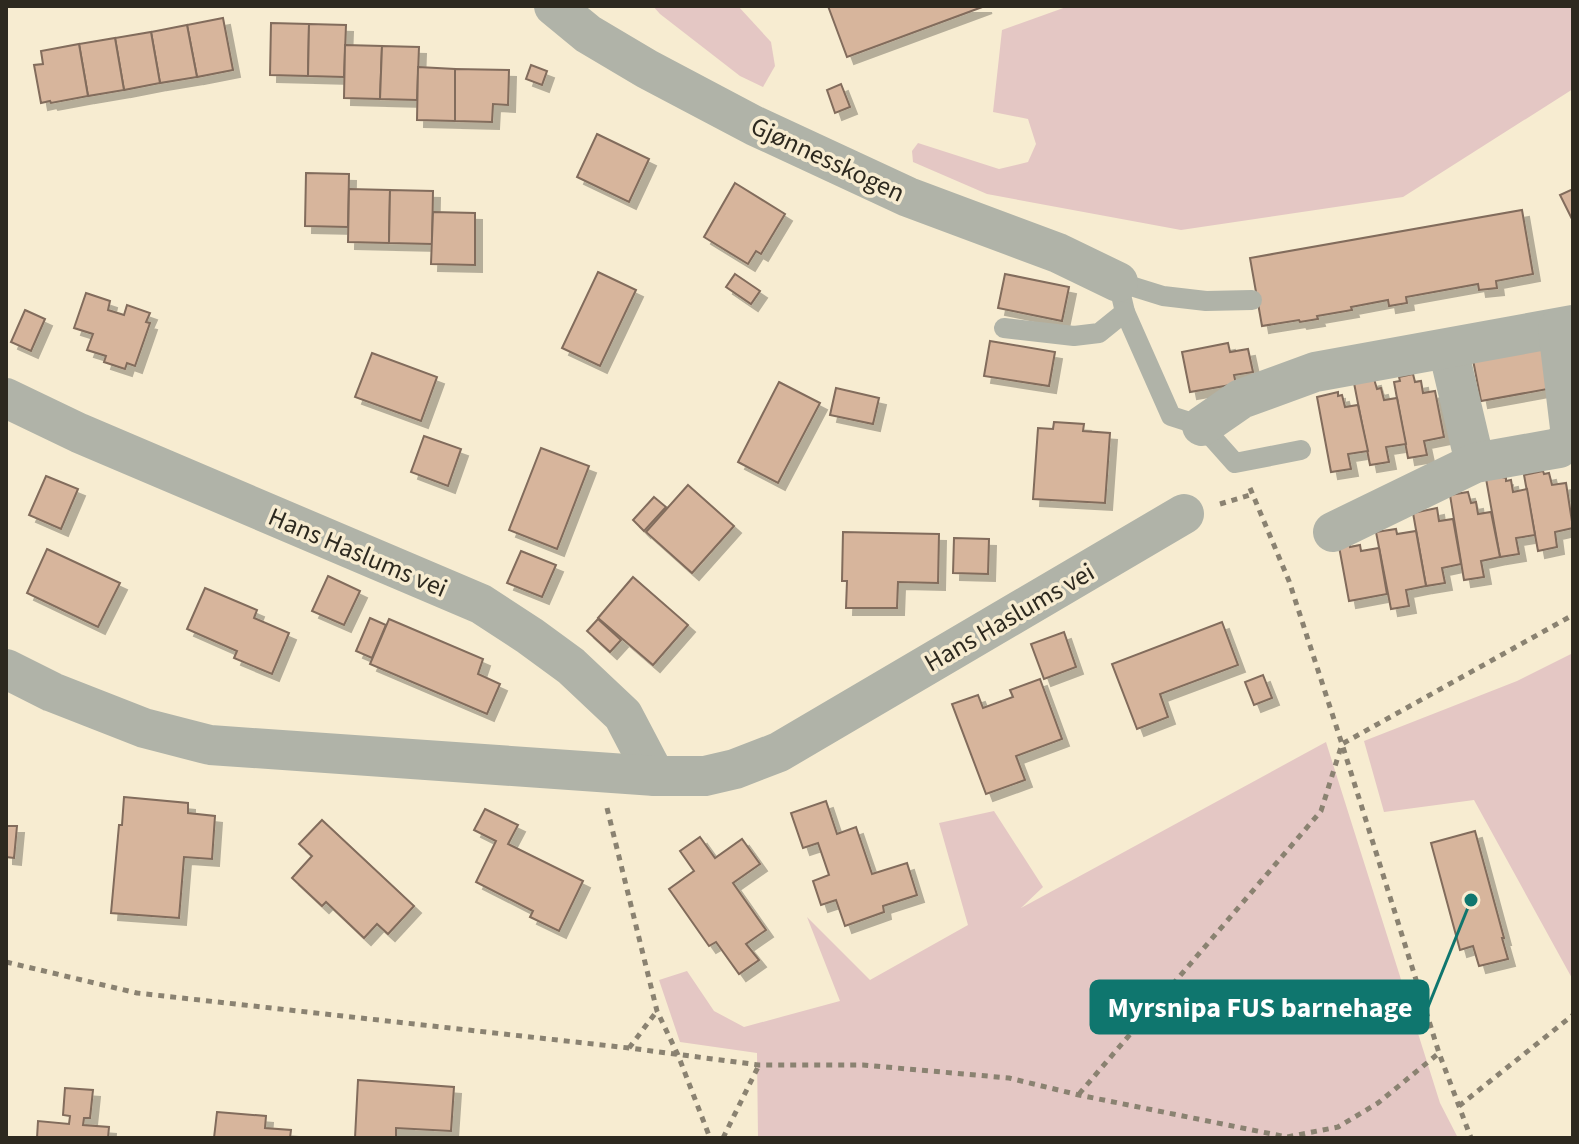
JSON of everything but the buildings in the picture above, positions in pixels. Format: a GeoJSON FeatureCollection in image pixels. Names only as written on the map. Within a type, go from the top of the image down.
{"type":"FeatureCollection","features":[{"type":"Feature","properties":{"kind":"street","name":"Gjønnesskogen"},"geometry":{"type":"LineString","coordinates":[[554,6],[588,34],[755,126],[908,197],[1058,253],[1122,297]]}},
{"type":"Feature","properties":{"kind":"street"},"geometry":{"type":"LineString","coordinates":[[1202,426],[1241,399],[1315,372],[1566,327],[1571,436],[1559,448],[1475,463],[1333,532]]}},
{"type":"Feature","properties":{"kind":"street"},"geometry":{"type":"LineString","coordinates":[[1448,349],[1475,463]]}},
{"type":"Feature","properties":{"kind":"street","name":"Hans Haslums vei"},"geometry":{"type":"LineString","coordinates":[[6,398],[79,433],[481,604],[571,666],[623,715],[655,776]]}},
{"type":"Feature","properties":{"kind":"street","name":"Hans Haslums vei"},"geometry":{"type":"LineString","coordinates":[[6,669],[52,692],[144,728],[210,745],[655,776],[705,776],[735,769],[779,752],[1184,514]]}},
{"type":"Feature","properties":{"kind":"lane","name":"Gjønnesskogen"},"geometry":{"type":"LineString","coordinates":[[1122,297],[1252,300]]}},
{"type":"Feature","properties":{"kind":"lane"},"geometry":{"type":"LineString","coordinates":[[1004,328],[1074,336],[1099,333],[1122,297]]}},
{"type":"Feature","properties":{"kind":"lane"},"geometry":{"type":"LineString","coordinates":[[1122,297],[1171,416],[1202,426],[1235,463],[1301,450]]}},
{"type":"Feature","properties":{"kind":"path"},"geometry":{"type":"LineString","coordinates":[[1235,463],[1253,494],[1289,581],[1439,1053],[1471,1138]]}},
{"type":"Feature","properties":{"kind":"path"},"geometry":{"type":"LineString","coordinates":[[1079,1095],[1321,811],[1342,744],[1573,615]]}},
{"type":"Feature","properties":{"kind":"path"},"geometry":{"type":"LineString","coordinates":[[598,772],[657,1011],[678,1055],[710,1138]]}},
{"type":"Feature","properties":{"kind":"path"},"geometry":{"type":"LineString","coordinates":[[6,962],[137,993],[759,1065],[863,1065],[1009,1078],[1287,1137],[1338,1127],[1378,1103],[1439,1053]]}},
{"type":"Feature","properties":{"kind":"path"},"geometry":{"type":"LineString","coordinates":[[629,1048],[657,1011]]}},
{"type":"Feature","properties":{"kind":"path"},"geometry":{"type":"LineString","coordinates":[[1459,1106],[1573,1015]]}},
{"type":"Feature","properties":{"kind":"path"},"geometry":{"type":"LineString","coordinates":[[723,1138],[759,1065]]}},
{"type":"Feature","properties":{"kind":"shaded area"},"geometry":{"type":"Polygon","coordinates":[[[653,6],[738,6],[771,42],[775,66],[763,87],[740,76],[653,6]]]}},
{"type":"Feature","properties":{"kind":"shaded area"},"geometry":{"type":"Polygon","coordinates":[[[1069,6],[1573,6],[1573,89],[1403,197],[1181,230],[987,194],[913,162],[912,151],[918,143],[999,169],[1028,162],[1036,144],[1028,119],[993,112],[1002,30],[1069,6]]]}},
{"type":"Feature","properties":{"kind":"shaded area"},"geometry":{"type":"Polygon","coordinates":[[[1573,653],[1573,980],[1474,800],[1384,812],[1364,741],[1517,681],[1573,653]]]}},
{"type":"Feature","properties":{"kind":"shaded area"},"geometry":{"type":"Polygon","coordinates":[[[1326,742],[1440,1103],[1458,1138],[758,1138],[757,1053],[680,1042],[659,980],[687,971],[714,1011],[744,1027],[840,1001],[807,917],[870,980],[968,925],[939,823],[994,811],[1043,887],[1021,908],[1326,742]]]}},
{"type":"Feature","properties":{"kind":"place","name":"Myrsnipa FUS barnehage"},"geometry":{"type":"Point","coordinates":[1471,900]}}]}
